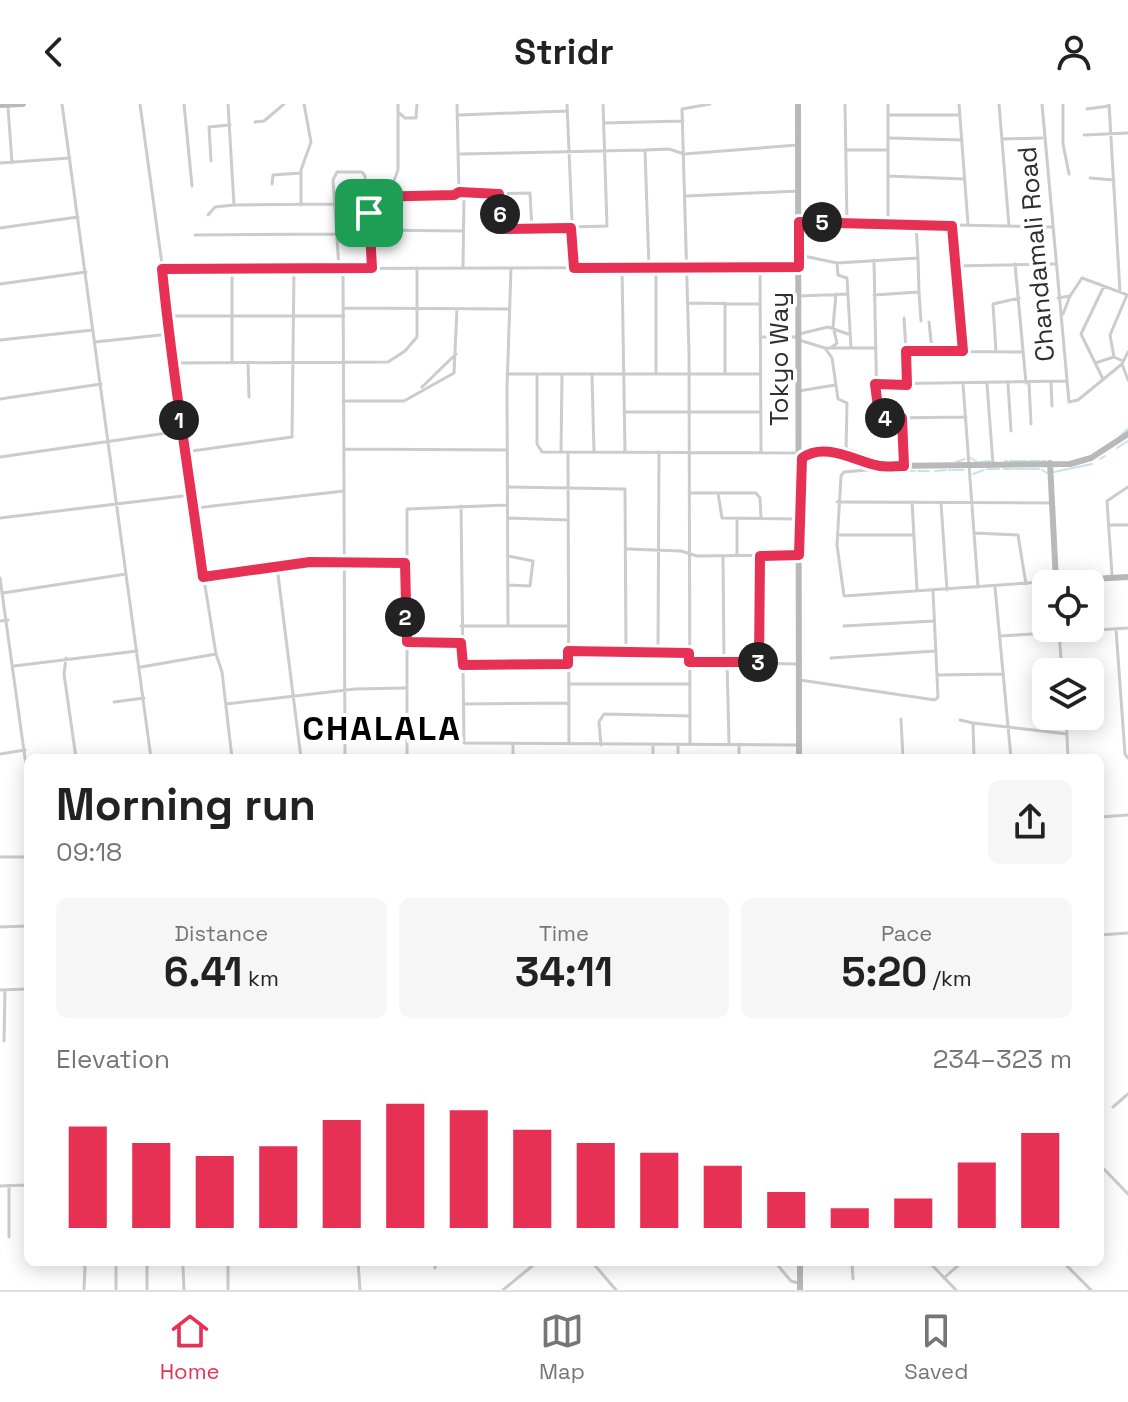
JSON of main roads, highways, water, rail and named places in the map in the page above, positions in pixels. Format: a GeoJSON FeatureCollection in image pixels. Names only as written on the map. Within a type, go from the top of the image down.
{"type":"FeatureCollection","features":[{"type":"Feature","properties":{"kind":"main road"},"geometry":{"type":"LineString","coordinates":[[2,105],[23,104]]}},
{"type":"Feature","properties":{"kind":"main road","name":"Tokyo Way"},"geometry":{"type":"LineString","coordinates":[[798,104],[799,754]]}},
{"type":"Feature","properties":{"kind":"main road"},"geometry":{"type":"LineString","coordinates":[[799,444],[810,452],[846,453],[885,466],[1050,465],[1081,462],[1128,436]]}},
{"type":"Feature","properties":{"kind":"main road"},"geometry":{"type":"LineString","coordinates":[[799,453],[846,450],[885,466],[1050,465]]}},
{"type":"Feature","properties":{"kind":"main road"},"geometry":{"type":"LineString","coordinates":[[800,463],[810,452]]}},
{"type":"Feature","properties":{"kind":"main road"},"geometry":{"type":"LineString","coordinates":[[1050,465],[1056,581],[1128,577]]}},
{"type":"Feature","properties":{"kind":"main road"},"geometry":{"type":"LineString","coordinates":[[800,1266],[800,1287]]}},
{"type":"Feature","properties":{"kind":"waterway"},"geometry":{"type":"LineString","coordinates":[[1120,436],[1128,429]]}},
{"type":"Feature","properties":{"kind":"waterway"},"geometry":{"type":"LineString","coordinates":[[1117,448],[1128,441]]}},
{"type":"Feature","properties":{"kind":"waterway"},"geometry":{"type":"LineString","coordinates":[[811,448],[843,447]]}},
{"type":"Feature","properties":{"kind":"waterway"},"geometry":{"type":"LineString","coordinates":[[813,456],[843,455],[876,468]]}},
{"type":"Feature","properties":{"kind":"waterway"},"geometry":{"type":"LineString","coordinates":[[1100,459],[1105,456]]}},
{"type":"Feature","properties":{"kind":"waterway"},"geometry":{"type":"LineString","coordinates":[[971,458],[977,462]]}},
{"type":"Feature","properties":{"kind":"waterway"},"geometry":{"type":"LineString","coordinates":[[956,462],[965,459]]}},
{"type":"Feature","properties":{"kind":"waterway"},"geometry":{"type":"LineString","coordinates":[[980,462],[990,461]]}},
{"type":"Feature","properties":{"kind":"waterway"},"geometry":{"type":"LineString","coordinates":[[1010,461],[1018,461]]}},
{"type":"Feature","properties":{"kind":"waterway"},"geometry":{"type":"LineString","coordinates":[[1020,461],[1026,461]]}},
{"type":"Feature","properties":{"kind":"waterway"},"geometry":{"type":"LineString","coordinates":[[1054,472],[1092,464]]}},
{"type":"Feature","properties":{"kind":"waterway"},"geometry":{"type":"LineString","coordinates":[[987,469],[999,469]]}},
{"type":"Feature","properties":{"kind":"waterway"},"geometry":{"type":"LineString","coordinates":[[1004,469],[1012,469]]}},
{"type":"Feature","properties":{"kind":"waterway"},"geometry":{"type":"LineString","coordinates":[[1014,469],[1025,469]]}},
{"type":"Feature","properties":{"kind":"waterway"},"geometry":{"type":"LineString","coordinates":[[1027,469],[1039,469]]}},
{"type":"Feature","properties":{"kind":"waterway"},"geometry":{"type":"LineString","coordinates":[[935,471],[946,470]]}},
{"type":"Feature","properties":{"kind":"waterway"},"geometry":{"type":"LineString","coordinates":[[953,470],[964,470]]}},
{"type":"Feature","properties":{"kind":"waterway"},"geometry":{"type":"LineString","coordinates":[[973,474],[984,470]]}},
{"type":"Feature","properties":{"kind":"waterway"},"geometry":{"type":"LineString","coordinates":[[1042,470],[1047,473]]}},
{"type":"Feature","properties":{"kind":"waterway"},"geometry":{"type":"LineString","coordinates":[[881,471],[886,471]]}},
{"type":"Feature","properties":{"kind":"waterway"},"geometry":{"type":"LineString","coordinates":[[891,472],[898,471]]}},
{"type":"Feature","properties":{"kind":"waterway"},"geometry":{"type":"LineString","coordinates":[[902,471],[907,472]]}},
{"type":"Feature","properties":{"kind":"waterway"},"geometry":{"type":"LineString","coordinates":[[909,471],[915,471]]}},
{"type":"Feature","properties":{"kind":"waterway"},"geometry":{"type":"LineString","coordinates":[[918,471],[929,471]]}},
{"type":"Feature","properties":{"kind":"district","name":"CHALALA"},"geometry":{"type":"Point","coordinates":[382,728]}}]}
